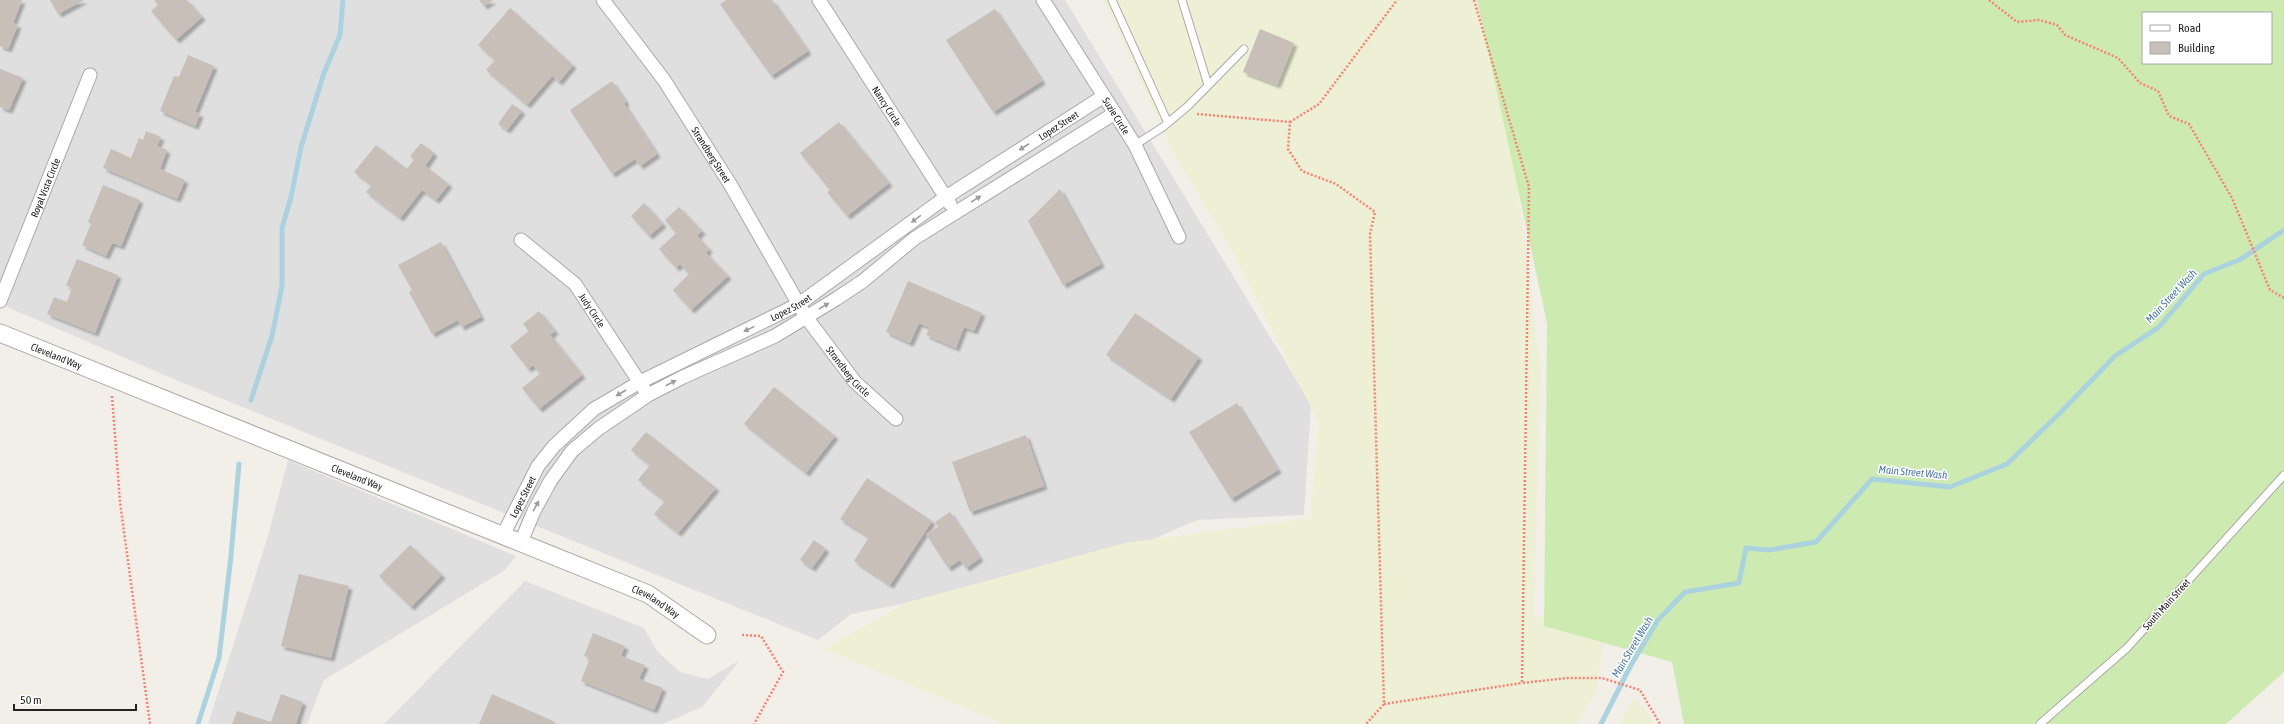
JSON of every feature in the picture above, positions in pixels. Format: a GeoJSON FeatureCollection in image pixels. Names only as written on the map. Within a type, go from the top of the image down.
{"type":"FeatureCollection","features":[{"type":"Feature","properties":{"kind":"street","name":"Strandberg Street"},"geometry":{"type":"LineString","coordinates":[[603,0],[664,80],[730,184],[806,317]]}},
{"type":"Feature","properties":{"kind":"street","name":"Nancy Circle"},"geometry":{"type":"LineString","coordinates":[[819,0],[955,212]]}},
{"type":"Feature","properties":{"kind":"street","name":"Suzie Circle"},"geometry":{"type":"LineString","coordinates":[[1043,0],[1135,145],[1179,237]]}},
{"type":"Feature","properties":{"kind":"street","name":"Royal Vista Circle"},"geometry":{"type":"LineString","coordinates":[[0,301],[90,75]]}},
{"type":"Feature","properties":{"kind":"street","name":"Lopez Street"},"geometry":{"type":"LineString","coordinates":[[503,535],[538,466],[554,446],[594,409],[640,382],[799,304],[946,197],[1104,96]]}},
{"type":"Feature","properties":{"kind":"street","name":"Lopez Street"},"geometry":{"type":"LineString","coordinates":[[521,542],[534,511],[548,486],[572,451],[598,429],[648,395],[683,376],[775,336],[863,281],[915,238],[1115,113]]}},
{"type":"Feature","properties":{"kind":"street","name":"Judy Circle"},"geometry":{"type":"LineString","coordinates":[[521,240],[575,284],[648,395]]}},
{"type":"Feature","properties":{"kind":"street","name":"Strandberg Circle"},"geometry":{"type":"LineString","coordinates":[[806,317],[855,382],[896,419]]}},
{"type":"Feature","properties":{"kind":"street","name":"Cleveland Way"},"geometry":{"type":"LineString","coordinates":[[0,333],[648,594],[707,635]]}},
{"type":"Feature","properties":{"kind":"lane"},"geometry":{"type":"LineString","coordinates":[[1112,0],[1168,123]]}},
{"type":"Feature","properties":{"kind":"lane"},"geometry":{"type":"LineString","coordinates":[[1182,0],[1208,85]]}},
{"type":"Feature","properties":{"kind":"lane"},"geometry":{"type":"LineString","coordinates":[[1135,145],[1180,113],[1244,49]]}},
{"type":"Feature","properties":{"kind":"lane","name":"South Main Street"},"geometry":{"type":"LineString","coordinates":[[2040,724],[2127,648],[2284,476]]}},
{"type":"Feature","properties":{"kind":"path"},"geometry":{"type":"LineString","coordinates":[[1180,113],[1290,122],[1319,104],[1397,0]]}},
{"type":"Feature","properties":{"kind":"path"},"geometry":{"type":"LineString","coordinates":[[1474,0],[1529,187],[1522,683]]}},
{"type":"Feature","properties":{"kind":"path"},"geometry":{"type":"LineString","coordinates":[[1989,0],[2017,22],[2039,20],[2057,24],[2065,35],[2118,58],[2140,83],[2158,91],[2170,116],[2189,124],[2232,198],[2270,290],[2284,298]]}},
{"type":"Feature","properties":{"kind":"path"},"geometry":{"type":"LineString","coordinates":[[1290,122],[1288,149],[1302,171],[1336,184],[1375,212],[1370,234],[1384,704]]}},
{"type":"Feature","properties":{"kind":"path"},"geometry":{"type":"LineString","coordinates":[[111,378],[120,502],[150,724]]}},
{"type":"Feature","properties":{"kind":"path"},"geometry":{"type":"LineString","coordinates":[[742,634],[761,636],[783,672],[754,724]]}},
{"type":"Feature","properties":{"kind":"path"},"geometry":{"type":"LineString","coordinates":[[1366,724],[1384,704],[1522,683],[1567,678],[1602,678],[1640,690],[1660,724]]}},
{"type":"Feature","properties":{"kind":"shaded area"},"geometry":{"type":"Polygon","coordinates":[[[0,0],[1065,0],[1311,404],[1304,515],[1197,520],[1090,567],[851,614],[818,640],[183,383],[0,304],[0,0]]]}},
{"type":"Feature","properties":{"kind":"shaded area"},"geometry":{"type":"Polygon","coordinates":[[[288,460],[516,556],[505,570],[324,680],[307,724],[208,724],[267,539],[288,460]]]}},
{"type":"Feature","properties":{"kind":"shaded area"},"geometry":{"type":"Polygon","coordinates":[[[525,581],[644,628],[657,651],[680,672],[708,679],[740,660],[702,707],[663,724],[384,724],[525,581]]]}},
{"type":"Feature","properties":{"kind":"green space"},"geometry":{"type":"Polygon","coordinates":[[[1104,0],[1484,0],[1497,30],[1541,369],[1534,616],[1606,626],[1596,694],[1577,724],[1004,724],[824,649],[905,603],[1125,543],[1310,518],[1319,423],[1232,251],[1174,154],[1104,0]]]}},
{"type":"Feature","properties":{"kind":"green space"},"geometry":{"type":"Polygon","coordinates":[[[1477,0],[2284,0],[2284,672],[2226,724],[1684,724],[1672,662],[1544,626],[1547,323],[1477,0]]]}},
{"type":"Feature","properties":{"kind":"green space"},"geometry":{"type":"Polygon","coordinates":[[[1634,697],[1656,724],[1618,724],[1634,697]]]}},
{"type":"Feature","properties":{"kind":"building"},"geometry":{"type":"Polygon","coordinates":[[[0,0],[22,0],[13,23],[18,25],[8,49],[0,46],[0,0]]]}},
{"type":"Feature","properties":{"kind":"building"},"geometry":{"type":"Polygon","coordinates":[[[50,0],[84,0],[58,14],[50,0]]]}},
{"type":"Feature","properties":{"kind":"building"},"geometry":{"type":"Polygon","coordinates":[[[154,0],[187,0],[202,17],[176,40],[151,11],[158,5],[154,0]]]}},
{"type":"Feature","properties":{"kind":"building"},"geometry":{"type":"Polygon","coordinates":[[[479,0],[493,0],[484,6],[479,0]]]}},
{"type":"Feature","properties":{"kind":"building"},"geometry":{"type":"Polygon","coordinates":[[[726,0],[772,0],[808,51],[771,76],[720,4],[726,0]]]}},
{"type":"Feature","properties":{"kind":"building"},"geometry":{"type":"Polygon","coordinates":[[[510,8],[573,65],[559,82],[552,76],[527,105],[486,70],[495,60],[478,45],[510,8]]]}},
{"type":"Feature","properties":{"kind":"building"},"geometry":{"type":"Polygon","coordinates":[[[995,9],[1042,81],[993,112],[946,40],[995,9]]]}},
{"type":"Feature","properties":{"kind":"building"},"geometry":{"type":"Polygon","coordinates":[[[1260,29],[1294,43],[1277,85],[1243,72],[1260,29]]]}},
{"type":"Feature","properties":{"kind":"building"},"geometry":{"type":"Polygon","coordinates":[[[188,55],[214,66],[195,112],[200,114],[195,126],[160,111],[174,76],[179,77],[188,55]]]}},
{"type":"Feature","properties":{"kind":"building"},"geometry":{"type":"Polygon","coordinates":[[[0,69],[23,78],[9,110],[0,107],[0,69]]]}},
{"type":"Feature","properties":{"kind":"building"},"geometry":{"type":"Polygon","coordinates":[[[612,81],[626,102],[624,104],[657,154],[640,166],[635,159],[612,174],[570,110],[612,81]]]}},
{"type":"Feature","properties":{"kind":"building"},"geometry":{"type":"Polygon","coordinates":[[[512,104],[522,111],[507,130],[498,124],[512,104]]]}},
{"type":"Feature","properties":{"kind":"building"},"geometry":{"type":"Polygon","coordinates":[[[839,122],[889,183],[847,216],[827,192],[830,190],[800,153],[839,122]]]}},
{"type":"Feature","properties":{"kind":"building"},"geometry":{"type":"Polygon","coordinates":[[[146,131],[161,137],[157,146],[167,150],[160,169],[185,180],[177,199],[103,168],[111,149],[131,158],[139,138],[143,140],[146,131]]]}},
{"type":"Feature","properties":{"kind":"building"},"geometry":{"type":"Polygon","coordinates":[[[421,143],[434,153],[425,166],[449,184],[436,200],[422,190],[400,218],[366,192],[372,185],[354,172],[376,145],[407,169],[414,160],[410,156],[421,143]]]}},
{"type":"Feature","properties":{"kind":"building"},"geometry":{"type":"Polygon","coordinates":[[[103,185],[140,200],[121,246],[112,243],[106,256],[82,245],[91,224],[88,222],[103,185]]]}},
{"type":"Feature","properties":{"kind":"building"},"geometry":{"type":"Polygon","coordinates":[[[1060,189],[1101,264],[1063,285],[1028,221],[1060,189]]]}},
{"type":"Feature","properties":{"kind":"building"},"geometry":{"type":"Polygon","coordinates":[[[644,203],[663,224],[649,236],[631,216],[644,203]]]}},
{"type":"Feature","properties":{"kind":"building"},"geometry":{"type":"Polygon","coordinates":[[[679,207],[702,231],[697,236],[709,249],[706,253],[728,276],[691,310],[673,290],[689,274],[680,264],[676,268],[659,249],[676,233],[665,220],[679,207]]]}},
{"type":"Feature","properties":{"kind":"building"},"geometry":{"type":"Polygon","coordinates":[[[441,242],[481,317],[461,327],[458,320],[432,334],[409,292],[412,290],[398,265],[441,242]]]}},
{"type":"Feature","properties":{"kind":"building"},"geometry":{"type":"Polygon","coordinates":[[[77,259],[118,275],[95,333],[47,314],[54,297],[67,302],[72,288],[66,285],[77,259]]]}},
{"type":"Feature","properties":{"kind":"building"},"geometry":{"type":"Polygon","coordinates":[[[908,281],[982,313],[974,331],[964,327],[956,348],[926,335],[930,328],[919,323],[910,343],[886,332],[908,281]]]}},
{"type":"Feature","properties":{"kind":"building"},"geometry":{"type":"Polygon","coordinates":[[[539,311],[555,331],[550,335],[582,375],[539,409],[522,388],[540,374],[533,365],[528,369],[510,346],[529,331],[523,324],[539,311]]]}},
{"type":"Feature","properties":{"kind":"building"},"geometry":{"type":"Polygon","coordinates":[[[1135,313],[1199,357],[1171,399],[1106,355],[1135,313]]]}},
{"type":"Feature","properties":{"kind":"building"},"geometry":{"type":"Polygon","coordinates":[[[774,387],[835,436],[806,473],[744,424],[774,387]]]}},
{"type":"Feature","properties":{"kind":"building"},"geometry":{"type":"Polygon","coordinates":[[[1237,403],[1278,470],[1231,499],[1189,432],[1237,403]]]}},
{"type":"Feature","properties":{"kind":"building"},"geometry":{"type":"Polygon","coordinates":[[[646,432],[716,488],[678,533],[654,514],[665,501],[638,480],[650,465],[631,450],[646,432]]]}},
{"type":"Feature","properties":{"kind":"building"},"geometry":{"type":"Polygon","coordinates":[[[1026,435],[1044,486],[970,512],[952,462],[1026,435]]]}},
{"type":"Feature","properties":{"kind":"building"},"geometry":{"type":"Polygon","coordinates":[[[867,478],[932,521],[890,585],[854,561],[869,537],[840,519],[867,478]]]}},
{"type":"Feature","properties":{"kind":"building"},"geometry":{"type":"Polygon","coordinates":[[[950,512],[980,558],[966,568],[960,560],[948,568],[926,534],[938,527],[935,522],[950,512]]]}},
{"type":"Feature","properties":{"kind":"building"},"geometry":{"type":"Polygon","coordinates":[[[814,540],[826,549],[812,568],[800,560],[814,540]]]}},
{"type":"Feature","properties":{"kind":"building"},"geometry":{"type":"Polygon","coordinates":[[[410,545],[442,575],[411,607],[379,576],[410,545]]]}},
{"type":"Feature","properties":{"kind":"building"},"geometry":{"type":"Polygon","coordinates":[[[299,574],[349,586],[331,658],[281,646],[299,574]]]}},
{"type":"Feature","properties":{"kind":"building"},"geometry":{"type":"Polygon","coordinates":[[[593,633],[625,646],[621,656],[645,665],[639,679],[663,688],[654,710],[581,681],[590,658],[584,656],[593,633]]]}},
{"type":"Feature","properties":{"kind":"building"},"geometry":{"type":"Polygon","coordinates":[[[281,694],[303,702],[296,724],[232,724],[237,711],[271,722],[281,694]]]}},
{"type":"Feature","properties":{"kind":"building"},"geometry":{"type":"Polygon","coordinates":[[[492,694],[555,722],[554,724],[479,724],[492,694]]]}},
{"type":"Feature","properties":{"kind":"waterway"},"geometry":{"type":"LineString","coordinates":[[251,400],[272,336],[282,286],[282,228],[291,197],[301,147],[324,73],[340,35],[343,0]]}},
{"type":"Feature","properties":{"kind":"waterway","name":"Main Street Wash"},"geometry":{"type":"LineString","coordinates":[[1601,724],[1631,665],[1658,620],[1685,592],[1739,583],[1746,548],[1769,550],[1816,542],[1872,479],[1950,487],[2007,464],[2060,413],[2115,356],[2159,327],[2204,274],[2241,259],[2284,230]]}},
{"type":"Feature","properties":{"kind":"waterway"},"geometry":{"type":"LineString","coordinates":[[198,724],[219,658],[231,556],[239,464]]}}]}
